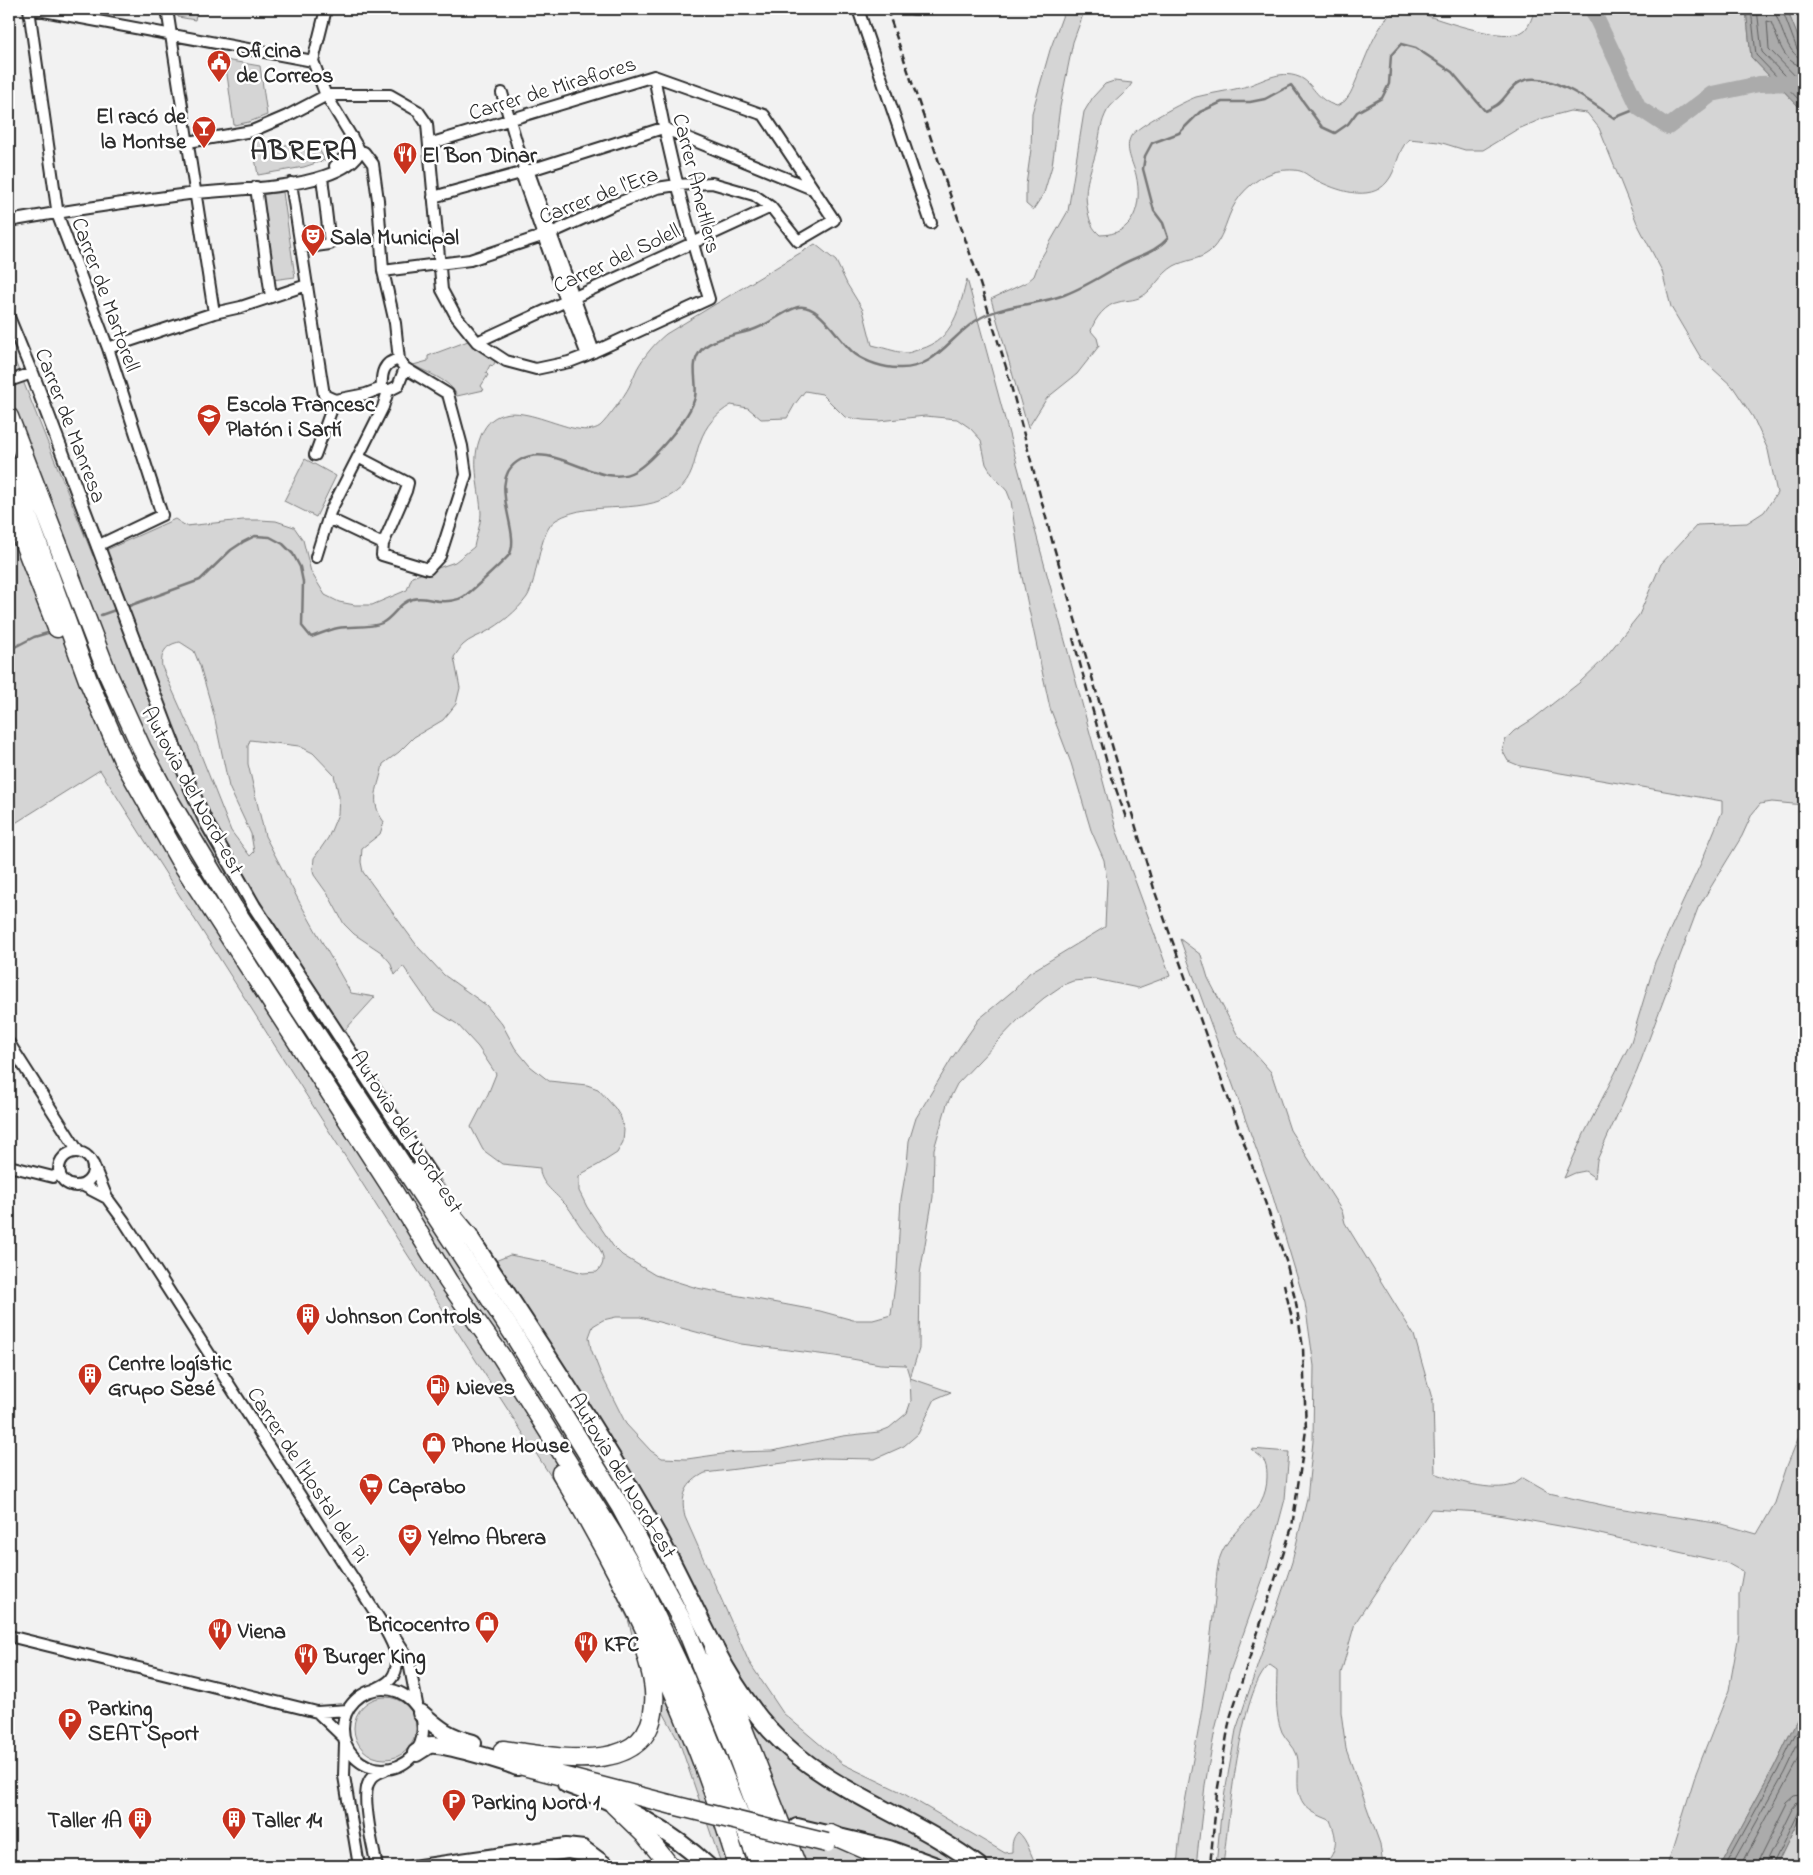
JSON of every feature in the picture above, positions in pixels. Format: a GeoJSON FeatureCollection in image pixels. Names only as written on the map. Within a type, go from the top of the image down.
{"type":"FeatureCollection","features":[{"type":"Feature","properties":{"kind":"highway","name":"Autovia del Nord-est"},"geometry":{"type":"LineString","coordinates":[[9,416],[107,672],[142,749],[169,800],[233,907],[512,1332],[620,1506],[685,1626],[735,1750],[778,1866]]}},
{"type":"Feature","properties":{"kind":"highway","name":"Autovia del Nord-est"},"geometry":{"type":"LineString","coordinates":[[9,465],[88,680],[114,740],[149,808],[179,858],[390,1184],[448,1281],[501,1356],[636,1574],[685,1678],[760,1866]]}},
{"type":"Feature","properties":{"kind":"highway"},"geometry":{"type":"LineString","coordinates":[[9,505],[79,682],[114,740]]}},
{"type":"Feature","properties":{"kind":"highway"},"geometry":{"type":"LineString","coordinates":[[301,1008],[373,1101],[444,1206],[470,1236],[618,1465],[667,1552],[714,1648],[750,1704],[770,1730],[801,1760],[941,1840],[979,1866]]}},
{"type":"Feature","properties":{"kind":"highway"},"geometry":{"type":"LineString","coordinates":[[448,1281],[460,1312],[588,1518],[640,1619],[677,1701],[708,1777],[738,1866]]}},
{"type":"Feature","properties":{"kind":"highway"},"geometry":{"type":"LineString","coordinates":[[503,1756],[586,1758],[607,1756],[624,1752],[636,1744],[645,1733],[652,1719],[654,1690],[644,1648],[623,1588]]}},
{"type":"Feature","properties":{"kind":"highway"},"geometry":{"type":"LineString","coordinates":[[714,1648],[718,1665],[798,1866]]}},
{"type":"Feature","properties":{"kind":"highway"},"geometry":{"type":"LineString","coordinates":[[419,1710],[441,1731],[453,1737],[592,1794],[638,1817],[676,1840],[708,1866]]}},
{"type":"Feature","properties":{"kind":"highway"},"geometry":{"type":"LineString","coordinates":[[416,1753],[430,1745],[503,1756],[673,1801],[828,1839],[889,1850],[936,1866]]}},
{"type":"Feature","properties":{"kind":"highway"},"geometry":{"type":"LineString","coordinates":[[614,1805],[645,1835],[670,1866]]}},
{"type":"Feature","properties":{"kind":"highway"},"geometry":{"type":"LineString","coordinates":[[797,1827],[903,1866]]}},
{"type":"Feature","properties":{"kind":"highway"},"geometry":{"type":"LineString","coordinates":[[828,1839],[890,1866]]}},
{"type":"Feature","properties":{"kind":"street"},"geometry":{"type":"LineString","coordinates":[[31,9],[313,61]]}},
{"type":"Feature","properties":{"kind":"street","name":"Carrer de Martorell"},"geometry":{"type":"LineString","coordinates":[[31,9],[58,212],[108,348],[162,515],[97,546]]}},
{"type":"Feature","properties":{"kind":"street"},"geometry":{"type":"LineString","coordinates":[[167,9],[214,312]]}},
{"type":"Feature","properties":{"kind":"street"},"geometry":{"type":"LineString","coordinates":[[858,9],[931,223]]}},
{"type":"Feature","properties":{"kind":"street"},"geometry":{"type":"LineString","coordinates":[[9,221],[58,212],[291,183],[322,177],[353,162],[358,157],[360,151],[327,95],[313,61],[324,12]]}},
{"type":"Feature","properties":{"kind":"street","name":"Carrer de Miraflores"},"geometry":{"type":"LineString","coordinates":[[429,144],[654,76],[764,115],[834,220]]}},
{"type":"Feature","properties":{"kind":"street","name":"Carrer Ametllers"},"geometry":{"type":"LineString","coordinates":[[591,353],[709,299],[677,185],[663,128],[654,76]]}},
{"type":"Feature","properties":{"kind":"street"},"geometry":{"type":"LineString","coordinates":[[188,142],[252,130],[287,116],[327,95],[390,95],[418,111],[427,124],[442,290],[456,316],[477,342],[506,361],[536,369],[569,362],[591,353],[524,170],[502,93]]}},
{"type":"Feature","properties":{"kind":"street"},"geometry":{"type":"LineString","coordinates":[[433,198],[663,128],[811,188]]}},
{"type":"Feature","properties":{"kind":"street"},"geometry":{"type":"LineString","coordinates":[[346,157],[352,137]]}},
{"type":"Feature","properties":{"kind":"street"},"geometry":{"type":"LineString","coordinates":[[308,180],[336,165],[355,151],[364,152],[373,164],[378,200],[383,271],[402,364],[398,386],[335,400],[324,395]]}},
{"type":"Feature","properties":{"kind":"street"},"geometry":{"type":"LineString","coordinates":[[301,248],[330,244],[322,177]]}},
{"type":"Feature","properties":{"kind":"street"},"geometry":{"type":"LineString","coordinates":[[291,183],[324,395],[326,424]]}},
{"type":"Feature","properties":{"kind":"street","name":"Carrer de l'Era"},"geometry":{"type":"LineString","coordinates":[[383,271],[470,260],[547,235],[613,205],[657,188],[677,185],[712,183],[754,195],[771,207],[798,241],[834,220]]}},
{"type":"Feature","properties":{"kind":"street"},"geometry":{"type":"LineString","coordinates":[[256,187],[272,297]]}},
{"type":"Feature","properties":{"kind":"street","name":"Carrer del Solell"},"geometry":{"type":"LineString","coordinates":[[477,342],[771,207]]}},
{"type":"Feature","properties":{"kind":"street"},"geometry":{"type":"LineString","coordinates":[[108,348],[214,312],[241,307],[307,285]]}},
{"type":"Feature","properties":{"kind":"street","name":"Carrer de Manresa"},"geometry":{"type":"LineString","coordinates":[[9,317],[29,374],[191,790],[214,839],[254,906],[470,1236]]}},
{"type":"Feature","properties":{"kind":"street"},"geometry":{"type":"LineString","coordinates":[[316,557],[328,518],[358,457],[383,407],[385,389],[381,376],[385,366],[392,361],[402,364],[448,394],[462,446],[466,475],[440,556],[428,568],[382,555],[383,544],[408,483],[358,457]]}},
{"type":"Feature","properties":{"kind":"street"},"geometry":{"type":"LineString","coordinates":[[9,381],[29,374]]}},
{"type":"Feature","properties":{"kind":"street"},"geometry":{"type":"LineString","coordinates":[[315,454],[335,400]]}},
{"type":"Feature","properties":{"kind":"street"},"geometry":{"type":"LineString","coordinates":[[328,518],[383,544]]}},
{"type":"Feature","properties":{"kind":"street"},"geometry":{"type":"LineString","coordinates":[[9,1043],[78,1152]]}},
{"type":"Feature","properties":{"kind":"street"},"geometry":{"type":"LineString","coordinates":[[72,1152],[88,1156],[93,1164],[94,1169],[90,1179],[82,1185],[77,1186],[66,1182],[60,1173],[60,1162],[63,1157],[72,1152]]}},
{"type":"Feature","properties":{"kind":"street","name":"Carrer de l'Hostal del Pi"},"geometry":{"type":"LineString","coordinates":[[93,1164],[107,1198],[124,1221],[380,1620],[398,1655],[397,1668],[390,1680],[374,1690]]}},
{"type":"Feature","properties":{"kind":"street"},"geometry":{"type":"LineString","coordinates":[[9,1166],[53,1177],[60,1173]]}},
{"type":"Feature","properties":{"kind":"street","name":"Carrer de l'Hostal del Pi"},"geometry":{"type":"LineString","coordinates":[[82,1185],[107,1198]]}},
{"type":"Feature","properties":{"kind":"street","name":"Carrer de l'Hostal del Pi"},"geometry":{"type":"LineString","coordinates":[[380,1620],[394,1635],[408,1657],[413,1689],[419,1710]]}},
{"type":"Feature","properties":{"kind":"street"},"geometry":{"type":"LineString","coordinates":[[9,1636],[317,1712],[348,1710]]}},
{"type":"Feature","properties":{"kind":"street"},"geometry":{"type":"LineString","coordinates":[[359,1866],[344,1776],[343,1740],[345,1717],[355,1701],[364,1694],[374,1690],[387,1689],[399,1692],[410,1698],[419,1710],[424,1723],[424,1733],[416,1753],[408,1761],[398,1767],[375,1774],[371,1780],[366,1794],[376,1866]]}},
{"type":"Feature","properties":{"kind":"street"},"geometry":{"type":"LineString","coordinates":[[317,1712],[343,1740],[354,1757],[374,1769],[386,1770]]}},
{"type":"Feature","properties":{"kind":"street"},"geometry":{"type":"LineString","coordinates":[[412,1866],[481,1861],[566,1844],[584,1846],[609,1864]]}},
{"type":"Feature","properties":{"kind":"street"},"geometry":{"type":"LineString","coordinates":[[444,1866],[481,1861]]}},
{"type":"Feature","properties":{"kind":"shaded area"},"geometry":{"type":"Polygon","coordinates":[[[177,9],[197,9],[195,20],[178,17],[177,9]]]}},
{"type":"Feature","properties":{"kind":"shaded area"},"geometry":{"type":"Polygon","coordinates":[[[906,9],[936,9],[921,15],[910,15],[906,13],[906,9]]]}},
{"type":"Feature","properties":{"kind":"shaded area"},"geometry":{"type":"Polygon","coordinates":[[[1065,9],[1085,9],[1073,42],[1060,107],[1052,166],[1044,193],[1033,210],[1026,204],[1032,113],[1050,50],[1065,9]]]}},
{"type":"Feature","properties":{"kind":"shaded area"},"geometry":{"type":"Polygon","coordinates":[[[1408,9],[1468,28],[1502,34],[1516,34],[1525,30],[1530,23],[1535,9],[1746,9],[1751,57],[1804,112],[1804,805],[1772,802],[1760,804],[1752,814],[1742,836],[1698,908],[1637,1071],[1597,1160],[1595,1178],[1585,1171],[1564,1178],[1584,1134],[1631,1042],[1655,962],[1701,863],[1722,812],[1722,801],[1520,766],[1508,761],[1502,750],[1506,739],[1514,731],[1533,719],[1579,683],[1603,660],[1639,615],[1661,564],[1697,525],[1747,523],[1764,512],[1777,493],[1768,450],[1753,417],[1733,387],[1701,358],[1671,307],[1662,271],[1637,223],[1599,128],[1587,113],[1570,111],[1544,118],[1516,130],[1483,150],[1465,150],[1439,142],[1409,139],[1402,149],[1391,177],[1380,188],[1372,192],[1353,193],[1343,191],[1324,184],[1297,170],[1280,171],[1266,175],[1246,189],[1236,201],[1219,240],[1209,252],[1169,269],[1141,297],[1114,303],[1101,313],[1091,331],[1097,338],[1099,346],[1077,374],[1047,398],[1028,428],[991,299],[1027,282],[1034,276],[1040,260],[1068,211],[1084,112],[1093,97],[1105,84],[1114,81],[1132,83],[1105,115],[1088,178],[1086,202],[1088,212],[1092,225],[1100,235],[1112,234],[1121,230],[1128,224],[1137,207],[1138,186],[1128,146],[1131,136],[1142,126],[1172,108],[1196,97],[1244,87],[1284,74],[1304,80],[1324,100],[1337,106],[1345,101],[1350,94],[1381,26],[1396,10],[1408,9]]]}},
{"type":"Feature","properties":{"kind":"shaded area"},"geometry":{"type":"Polygon","coordinates":[[[1787,9],[1804,9],[1804,52],[1787,11],[1787,9]]]}},
{"type":"Feature","properties":{"kind":"shaded area"},"geometry":{"type":"Polygon","coordinates":[[[225,60],[260,66],[267,115],[234,125],[225,60]]]}},
{"type":"Feature","properties":{"kind":"shaded area"},"geometry":{"type":"Polygon","coordinates":[[[262,132],[265,145],[274,142],[278,146],[310,142],[312,145],[316,144],[325,160],[304,167],[258,175],[251,136],[262,132]]]}},
{"type":"Feature","properties":{"kind":"shaded area"},"geometry":{"type":"Polygon","coordinates":[[[283,192],[295,277],[272,280],[261,195],[283,192]]]}},
{"type":"Feature","properties":{"kind":"shaded area"},"geometry":{"type":"Polygon","coordinates":[[[815,244],[836,261],[863,310],[872,345],[908,353],[932,345],[948,330],[958,311],[967,279],[1116,829],[1170,976],[1138,988],[1095,979],[1073,981],[1063,985],[1019,1019],[957,1084],[947,1104],[934,1149],[933,1197],[920,1274],[919,1349],[910,1378],[951,1392],[935,1399],[918,1434],[904,1446],[875,1459],[823,1458],[705,1473],[693,1481],[684,1496],[685,1517],[749,1662],[783,1713],[843,1764],[899,1791],[1005,1853],[1012,1852],[1013,1839],[1018,1832],[1024,1839],[1037,1866],[722,1866],[679,1741],[643,1676],[628,1619],[581,1523],[402,1246],[100,770],[9,827],[9,346],[93,556],[175,519],[186,526],[243,520],[276,521],[294,527],[303,540],[311,572],[325,595],[339,602],[355,605],[372,605],[407,590],[412,577],[455,562],[474,547],[481,513],[476,468],[477,450],[479,441],[489,423],[502,414],[518,413],[572,428],[587,430],[600,426],[624,396],[643,359],[666,334],[815,244]],[[805,391],[787,418],[761,419],[748,408],[731,405],[716,416],[708,425],[702,436],[694,465],[686,482],[668,497],[653,503],[637,506],[571,513],[556,520],[550,526],[545,534],[534,579],[527,597],[503,621],[465,643],[454,657],[460,688],[456,704],[443,720],[414,737],[383,764],[376,800],[379,814],[384,822],[380,834],[362,848],[361,862],[363,872],[418,947],[444,975],[486,1005],[502,1024],[515,1048],[530,1066],[549,1081],[587,1085],[598,1089],[615,1108],[621,1118],[624,1130],[623,1142],[617,1153],[579,1177],[579,1191],[587,1207],[613,1246],[622,1255],[655,1275],[697,1288],[820,1311],[853,1320],[873,1320],[891,1315],[897,1269],[901,1199],[909,1141],[916,1118],[952,1058],[979,1019],[1015,989],[1029,973],[1105,927],[1107,882],[1104,860],[1091,830],[1071,763],[1050,708],[1022,577],[1011,501],[1007,491],[986,464],[981,440],[970,428],[957,419],[925,416],[880,421],[845,417],[822,394],[805,391]],[[180,642],[175,643],[163,653],[162,667],[197,745],[231,831],[250,856],[254,852],[251,834],[229,787],[214,715],[200,666],[194,651],[180,642]],[[250,740],[248,764],[265,836],[351,993],[375,997],[345,1030],[426,1158],[495,1261],[510,1255],[545,1262],[583,1273],[597,1272],[602,1266],[603,1260],[599,1248],[568,1208],[544,1182],[540,1168],[502,1164],[483,1150],[471,1127],[496,1074],[478,1047],[457,1024],[433,1009],[403,966],[395,975],[390,962],[381,952],[354,934],[344,924],[329,896],[314,875],[314,858],[328,838],[338,814],[339,796],[334,775],[313,753],[299,746],[250,740]],[[616,1317],[603,1320],[593,1326],[589,1337],[591,1349],[600,1372],[626,1424],[651,1451],[662,1458],[687,1459],[736,1452],[772,1451],[843,1436],[879,1432],[889,1428],[907,1413],[911,1401],[910,1378],[906,1365],[880,1364],[835,1356],[741,1344],[640,1317],[616,1317]]]}},
{"type":"Feature","properties":{"kind":"shaded area"},"geometry":{"type":"Polygon","coordinates":[[[468,341],[496,360],[493,366],[490,365],[486,373],[488,375],[481,386],[484,390],[457,396],[454,390],[444,381],[413,365],[428,361],[428,356],[468,341]]]}},
{"type":"Feature","properties":{"kind":"shaded area"},"geometry":{"type":"Polygon","coordinates":[[[305,459],[336,476],[316,517],[284,501],[305,459]]]}},
{"type":"Feature","properties":{"kind":"shaded area"},"geometry":{"type":"Polygon","coordinates":[[[1180,939],[1201,955],[1208,978],[1237,1034],[1271,1072],[1290,1130],[1342,1211],[1345,1223],[1414,1335],[1433,1402],[1435,1473],[1462,1482],[1495,1487],[1513,1485],[1523,1478],[1549,1493],[1611,1507],[1722,1524],[1757,1534],[1775,1503],[1804,1424],[1804,1705],[1774,1767],[1720,1866],[1667,1866],[1696,1773],[1729,1690],[1739,1634],[1739,1594],[1743,1572],[1727,1563],[1582,1530],[1481,1512],[1431,1509],[1355,1623],[1341,1673],[1341,1712],[1346,1749],[1380,1844],[1383,1866],[1324,1866],[1334,1849],[1334,1833],[1330,1820],[1310,1810],[1299,1794],[1297,1755],[1279,1725],[1276,1701],[1277,1670],[1270,1665],[1260,1678],[1243,1727],[1232,1790],[1223,1866],[1216,1866],[1221,1814],[1236,1730],[1292,1562],[1307,1499],[1313,1441],[1314,1366],[1305,1303],[1270,1187],[1180,939]]]}},
{"type":"Feature","properties":{"kind":"shaded area"},"geometry":{"type":"Polygon","coordinates":[[[1251,1449],[1289,1452],[1285,1499],[1267,1567],[1229,1674],[1215,1730],[1205,1785],[1196,1866],[1177,1866],[1182,1821],[1202,1708],[1220,1557],[1232,1536],[1255,1511],[1265,1490],[1266,1464],[1251,1449]]]}},
{"type":"Feature","properties":{"kind":"shaded area"},"geometry":{"type":"Polygon","coordinates":[[[379,1697],[391,1697],[407,1706],[414,1716],[416,1728],[414,1740],[407,1750],[391,1759],[379,1759],[368,1754],[359,1745],[354,1734],[354,1722],[359,1711],[368,1702],[379,1697]]]}},
{"type":"Feature","properties":{"kind":"shaded area"},"geometry":{"type":"Polygon","coordinates":[[[1804,1809],[1804,1866],[1776,1866],[1804,1809]]]}},
{"type":"Feature","properties":{"kind":"water"},"geometry":{"type":"Polygon","coordinates":[[[1746,9],[1787,9],[1804,52],[1804,112],[1751,57],[1746,9]]]}},
{"type":"Feature","properties":{"kind":"water"},"geometry":{"type":"Polygon","coordinates":[[[1804,1705],[1804,1809],[1776,1866],[1720,1866],[1774,1767],[1804,1705]]]}},
{"type":"Feature","properties":{"kind":"waterway"},"geometry":{"type":"LineString","coordinates":[[1592,9],[1639,108],[1668,127],[1712,94],[1759,84],[1796,83]]}},
{"type":"Feature","properties":{"kind":"waterway"},"geometry":{"type":"LineString","coordinates":[[126,607],[200,580],[231,550],[255,536],[270,537],[283,544],[293,554],[300,567],[303,582],[302,626],[311,637],[338,628],[377,625],[386,620],[404,603],[413,599],[446,601],[461,598],[479,584],[509,555],[512,545],[512,534],[504,493],[505,480],[510,469],[520,460],[533,456],[548,456],[607,475],[622,475],[635,471],[651,458],[670,438],[686,416],[695,397],[696,358],[703,348],[716,340],[755,329],[790,310],[804,307],[820,315],[859,357],[881,366],[912,367],[934,357],[961,332],[982,317],[1002,309],[1064,295],[1157,247],[1168,238],[1163,223],[1154,211],[1143,169],[1145,156],[1152,143],[1179,133],[1200,112],[1222,102],[1250,102],[1265,99],[1291,85],[1322,127],[1335,133],[1348,124],[1357,112],[1382,98],[1389,84],[1391,55],[1401,44],[1416,48],[1452,72],[1485,111],[1504,99],[1517,84],[1530,79],[1555,83],[1569,89],[1614,118],[1639,108]]}},
{"type":"Feature","properties":{"kind":"waterway"},"geometry":{"type":"LineString","coordinates":[[101,615],[118,609]]}},
{"type":"Feature","properties":{"kind":"waterway"},"geometry":{"type":"LineString","coordinates":[[9,650],[34,637],[51,632]]}},
{"type":"Feature","properties":{"kind":"railway"},"geometry":{"type":"LineString","coordinates":[[887,9],[976,271],[1006,367],[1053,544],[1155,892],[1286,1261],[1296,1303],[1303,1348],[1306,1430],[1292,1527],[1230,1718],[1217,1793],[1210,1866]]}},
{"type":"Feature","properties":{"kind":"railway"},"geometry":{"type":"LineString","coordinates":[[1073,638],[1107,763],[1126,818]]}},
{"type":"Feature","properties":{"kind":"railway"},"geometry":{"type":"LineString","coordinates":[[1284,1284],[1293,1323]]}},
{"type":"Feature","properties":{"kind":"place","name":"Oficina de Correos"},"geometry":{"type":"Point","coordinates":[219,83]}},
{"type":"Feature","properties":{"kind":"place","name":"El racó de la Montse"},"geometry":{"type":"Point","coordinates":[204,149]}},
{"type":"Feature","properties":{"kind":"place","name":"El Bon Dinar"},"geometry":{"type":"Point","coordinates":[405,175]}},
{"type":"Feature","properties":{"kind":"place","name":"Sala Municipal"},"geometry":{"type":"Point","coordinates":[313,257]}},
{"type":"Feature","properties":{"kind":"place","name":"Escola Francesc Platón i Sartí"},"geometry":{"type":"Point","coordinates":[209,437]}},
{"type":"Feature","properties":{"kind":"place","name":"Johnson Controls"},"geometry":{"type":"Point","coordinates":[308,1336]}},
{"type":"Feature","properties":{"kind":"place","name":"Centre logístic Grupo Sesé"},"geometry":{"type":"Point","coordinates":[90,1396]}},
{"type":"Feature","properties":{"kind":"place","name":"Nieves"},"geometry":{"type":"Point","coordinates":[438,1407]}},
{"type":"Feature","properties":{"kind":"place","name":"Phone House"},"geometry":{"type":"Point","coordinates":[434,1465]}},
{"type":"Feature","properties":{"kind":"place","name":"Caprabo"},"geometry":{"type":"Point","coordinates":[371,1506]}},
{"type":"Feature","properties":{"kind":"place","name":"Yelmo Abrera"},"geometry":{"type":"Point","coordinates":[410,1557]}},
{"type":"Feature","properties":{"kind":"place","name":"Bricocentro"},"geometry":{"type":"Point","coordinates":[487,1644]}},
{"type":"Feature","properties":{"kind":"place","name":"Viena"},"geometry":{"type":"Point","coordinates":[220,1651]}},
{"type":"Feature","properties":{"kind":"place","name":"KFC"},"geometry":{"type":"Point","coordinates":[586,1664]}},
{"type":"Feature","properties":{"kind":"place","name":"Burger King"},"geometry":{"type":"Point","coordinates":[306,1676]}},
{"type":"Feature","properties":{"kind":"place","name":"Parking SEAT Sport"},"geometry":{"type":"Point","coordinates":[70,1741]}},
{"type":"Feature","properties":{"kind":"place","name":"Parking Nord 1"},"geometry":{"type":"Point","coordinates":[454,1822]}},
{"type":"Feature","properties":{"kind":"place","name":"Taller 1A"},"geometry":{"type":"Point","coordinates":[140,1840]}},
{"type":"Feature","properties":{"kind":"place","name":"Taller 14"},"geometry":{"type":"Point","coordinates":[234,1840]}},
{"type":"Feature","properties":{"kind":"district","name":"ABRERA"},"geometry":{"type":"Point","coordinates":[304,149]}}]}
